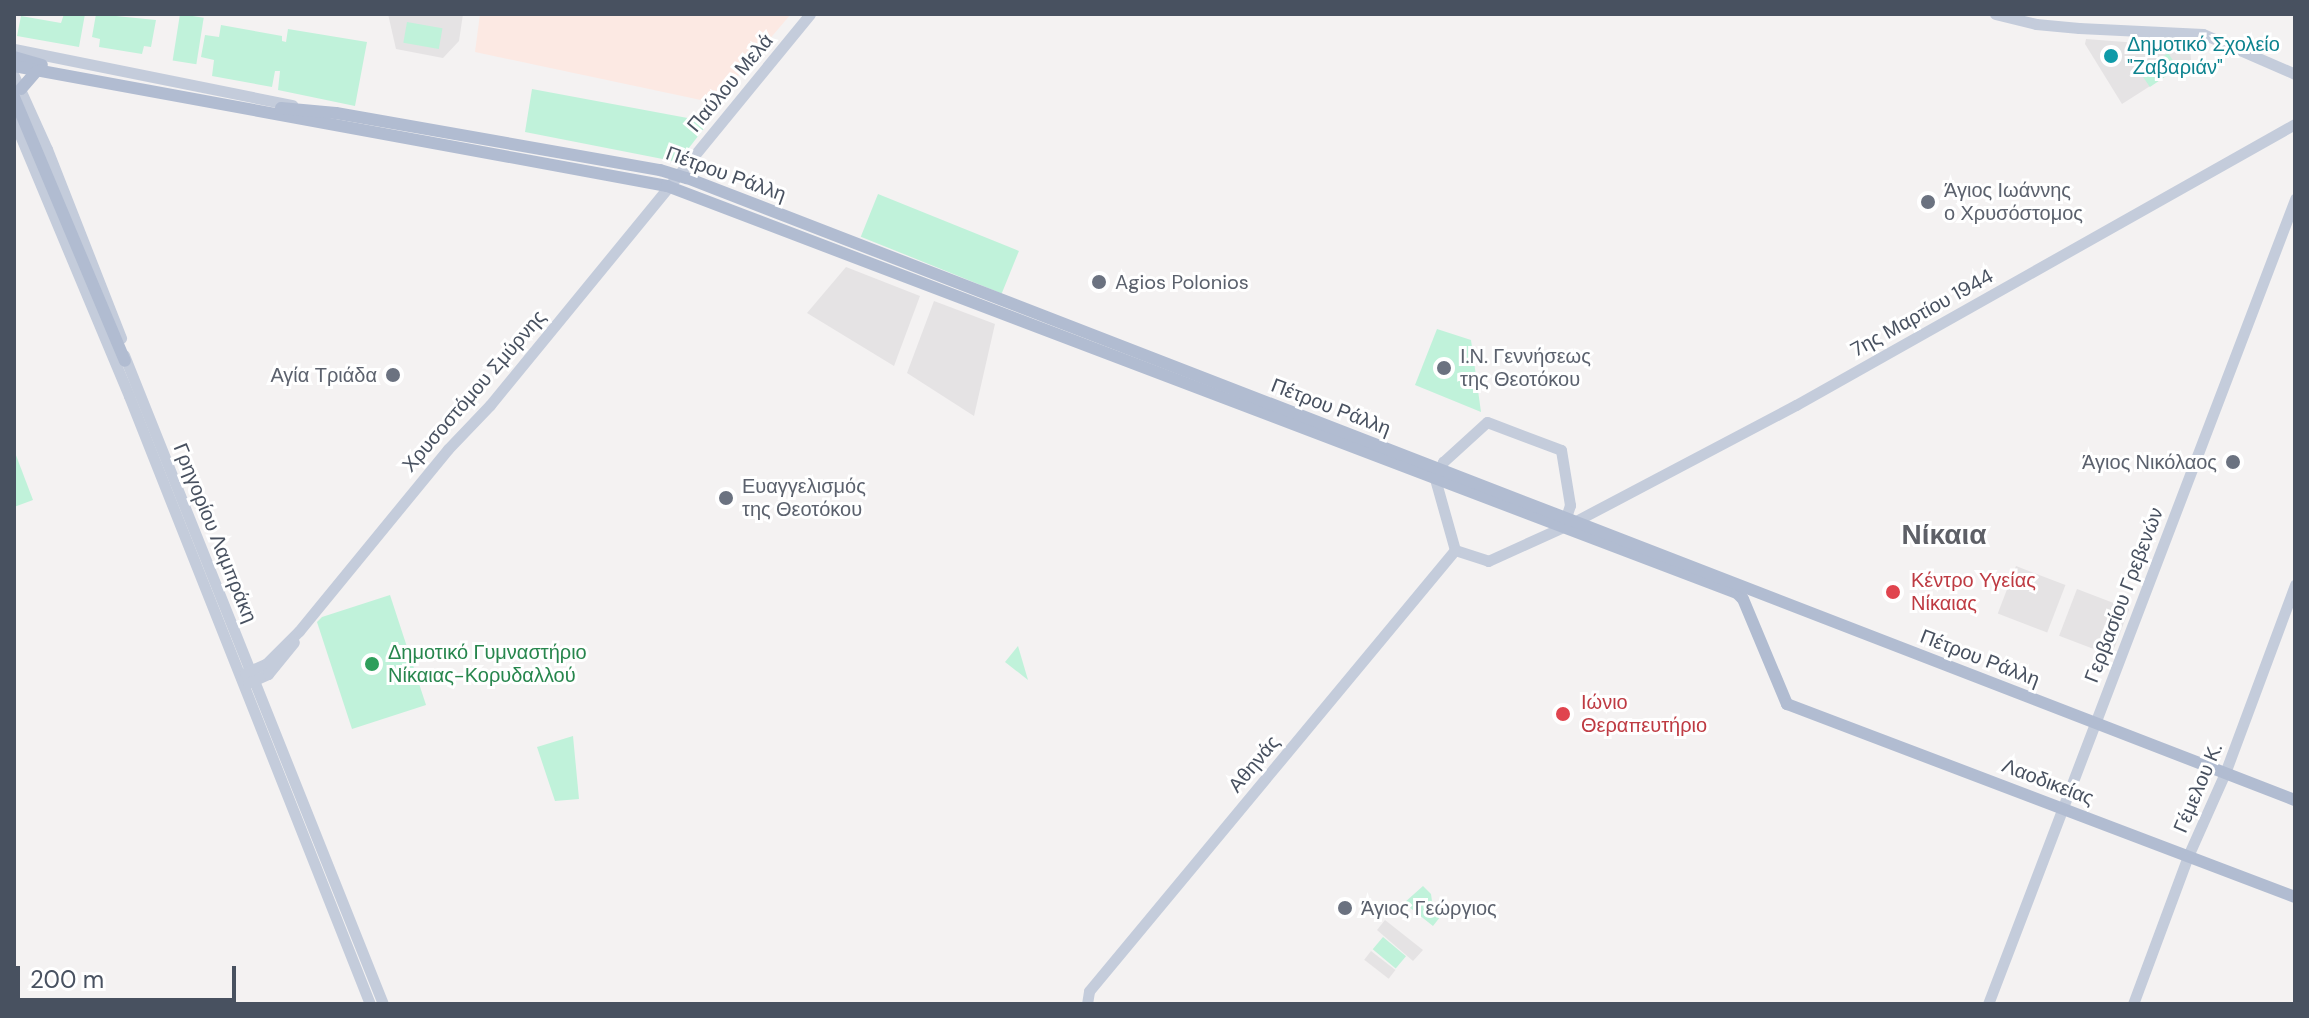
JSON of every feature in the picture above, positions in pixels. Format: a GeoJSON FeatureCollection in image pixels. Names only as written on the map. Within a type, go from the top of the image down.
{"type":"FeatureCollection","features":[{"type":"Feature","properties":{"kind":"main road","name":"Παύλου Μελά"},"geometry":{"type":"LineString","coordinates":[[676,175],[810,14]]}},
{"type":"Feature","properties":{"kind":"main road"},"geometry":{"type":"LineString","coordinates":[[1995,14],[2064,27],[2203,34],[2295,74]]}},
{"type":"Feature","properties":{"kind":"main road","name":"Πέτρου Ράλλη"},"geometry":{"type":"LineString","coordinates":[[14,49],[336,113],[676,175],[1436,474]]}},
{"type":"Feature","properties":{"kind":"main road","name":"Πέτρου Ράλλη"},"geometry":{"type":"LineString","coordinates":[[14,57],[164,88],[268,106],[336,113]]}},
{"type":"Feature","properties":{"kind":"main road","name":"Πέτρου Ράλλη"},"geometry":{"type":"LineString","coordinates":[[14,66],[667,186],[1568,522],[1737,593],[1743,599],[1787,704]]}},
{"type":"Feature","properties":{"kind":"main road"},"geometry":{"type":"LineString","coordinates":[[36,72],[18,93],[125,361]]}},
{"type":"Feature","properties":{"kind":"main road","name":"Γρηγορίου Λαμπράκη"},"geometry":{"type":"LineString","coordinates":[[14,76],[18,93],[104,293],[125,361],[370,1004]]}},
{"type":"Feature","properties":{"kind":"main road","name":"Γρηγορίου Λαμπράκη"},"geometry":{"type":"LineString","coordinates":[[14,121],[383,1004]]}},
{"type":"Feature","properties":{"kind":"main road","name":"7ης Μαρτίου 1944"},"geometry":{"type":"LineString","coordinates":[[1455,550],[1488,561],[1596,510],[1796,405],[2295,124]]}},
{"type":"Feature","properties":{"kind":"main road","name":"Χρυσοστόμου Σμύρνης"},"geometry":{"type":"LineString","coordinates":[[246,678],[267,663],[299,631],[448,449],[490,405],[676,175]]}},
{"type":"Feature","properties":{"kind":"main road","name":"Γερβασίου Γρεβενών"},"geometry":{"type":"LineString","coordinates":[[1988,1004],[2295,199]]}},
{"type":"Feature","properties":{"kind":"main road"},"geometry":{"type":"LineString","coordinates":[[1455,550],[1436,474],[1487,422],[1561,450],[1570,505],[1568,522]]}},
{"type":"Feature","properties":{"kind":"main road"},"geometry":{"type":"LineString","coordinates":[[1596,510],[1594,519],[1602,532]]}},
{"type":"Feature","properties":{"kind":"main road","name":"Πέτρου Ράλλη"},"geometry":{"type":"LineString","coordinates":[[1568,522],[1602,532],[2295,800]]}},
{"type":"Feature","properties":{"kind":"main road","name":"Αθηνάς"},"geometry":{"type":"LineString","coordinates":[[1087,1004],[1089,991],[1455,550]]}},
{"type":"Feature","properties":{"kind":"main road","name":"Γέμελου Κ."},"geometry":{"type":"LineString","coordinates":[[2133,1004],[2188,856],[2225,773],[2295,585]]}},
{"type":"Feature","properties":{"kind":"main road","name":"Λαοδικείας"},"geometry":{"type":"LineString","coordinates":[[1787,704],[2295,897]]}},
{"type":"Feature","properties":{"kind":"shaded area"},"geometry":{"type":"Polygon","coordinates":[[[388,14],[463,14],[459,41],[443,58],[396,49],[388,14]]]}},
{"type":"Feature","properties":{"kind":"shaded area"},"geometry":{"type":"Polygon","coordinates":[[[480,14],[791,14],[715,103],[475,52],[480,14]]]}},
{"type":"Feature","properties":{"kind":"shaded area"},"geometry":{"type":"Polygon","coordinates":[[[2086,39],[2190,47],[2191,60],[2122,104],[2085,44],[2086,39]]]}},
{"type":"Feature","properties":{"kind":"shaded area"},"geometry":{"type":"Polygon","coordinates":[[[846,267],[920,296],[894,366],[807,313],[846,267]]]}},
{"type":"Feature","properties":{"kind":"shaded area"},"geometry":{"type":"Polygon","coordinates":[[[934,301],[995,324],[974,416],[907,373],[934,301]]]}},
{"type":"Feature","properties":{"kind":"shaded area"},"geometry":{"type":"Polygon","coordinates":[[[2016,566],[2065,585],[2047,633],[1998,614],[2016,566]]]}},
{"type":"Feature","properties":{"kind":"shaded area"},"geometry":{"type":"Polygon","coordinates":[[[2077,589],[2129,609],[2111,656],[2059,636],[2077,589]]]}},
{"type":"Feature","properties":{"kind":"shaded area"},"geometry":{"type":"Polygon","coordinates":[[[1385,920],[1423,950],[1413,961],[1377,930],[1385,920]]]}},
{"type":"Feature","properties":{"kind":"shaded area"},"geometry":{"type":"Polygon","coordinates":[[[1371,951],[1395,970],[1389,979],[1364,960],[1371,951]]]}},
{"type":"Feature","properties":{"kind":"green space"},"geometry":{"type":"Polygon","coordinates":[[[64,14],[85,14],[79,47],[17,36],[21,16],[61,23],[64,14]]]}},
{"type":"Feature","properties":{"kind":"green space"},"geometry":{"type":"Polygon","coordinates":[[[96,14],[156,20],[151,47],[144,46],[142,54],[99,47],[100,39],[92,37],[96,14]]]}},
{"type":"Feature","properties":{"kind":"green space"},"geometry":{"type":"Polygon","coordinates":[[[180,14],[204,18],[196,64],[173,60],[180,14]]]}},
{"type":"Feature","properties":{"kind":"green space"},"geometry":{"type":"Polygon","coordinates":[[[407,22],[442,28],[439,49],[403,43],[407,22]]]}},
{"type":"Feature","properties":{"kind":"green space"},"geometry":{"type":"Polygon","coordinates":[[[221,25],[282,36],[282,41],[286,42],[288,29],[367,42],[355,106],[278,90],[280,71],[275,71],[272,87],[212,76],[214,60],[201,57],[205,35],[219,37],[221,25]]]}},
{"type":"Feature","properties":{"kind":"green space"},"geometry":{"type":"Polygon","coordinates":[[[2168,53],[2178,68],[2150,87],[2140,72],[2168,53]]]}},
{"type":"Feature","properties":{"kind":"green space"},"geometry":{"type":"Polygon","coordinates":[[[532,89],[709,122],[678,162],[525,132],[532,89]]]}},
{"type":"Feature","properties":{"kind":"green space"},"geometry":{"type":"Polygon","coordinates":[[[878,194],[1019,251],[1002,294],[861,237],[878,194]]]}},
{"type":"Feature","properties":{"kind":"green space"},"geometry":{"type":"Polygon","coordinates":[[[1437,329],[1471,340],[1481,412],[1415,385],[1437,329]]]}},
{"type":"Feature","properties":{"kind":"green space"},"geometry":{"type":"Polygon","coordinates":[[[14,450],[33,500],[14,507],[14,450]]]}},
{"type":"Feature","properties":{"kind":"green space","name":"Δημοτικό Γυμναστήριο Νίκαιας-Κορυδαλλού"},"geometry":{"type":"Polygon","coordinates":[[[390,595],[426,705],[352,729],[317,622],[322,617],[390,595]]]}},
{"type":"Feature","properties":{"kind":"green space"},"geometry":{"type":"Polygon","coordinates":[[[1018,646],[1028,680],[1005,662],[1018,646]]]}},
{"type":"Feature","properties":{"kind":"green space"},"geometry":{"type":"Polygon","coordinates":[[[573,736],[579,799],[555,801],[537,747],[573,736]]]}},
{"type":"Feature","properties":{"kind":"green space"},"geometry":{"type":"Polygon","coordinates":[[[1423,886],[1431,894],[1432,901],[1444,912],[1433,926],[1404,903],[1423,886]]]}},
{"type":"Feature","properties":{"kind":"green space"},"geometry":{"type":"Polygon","coordinates":[[[1383,937],[1406,956],[1396,969],[1373,949],[1383,937]]]}},
{"type":"Feature","properties":{"kind":"place","name":"Δημοτικό Σχολείο \"Ζαβαριάν\""},"geometry":{"type":"Point","coordinates":[2111,56]}},
{"type":"Feature","properties":{"kind":"place","name":"Άγιος Ιωάννης ο Χρυσόστομος"},"geometry":{"type":"Point","coordinates":[1928,202]}},
{"type":"Feature","properties":{"kind":"place","name":"Agios Polonios"},"geometry":{"type":"Point","coordinates":[1099,282]}},
{"type":"Feature","properties":{"kind":"place","name":"Ι.Ν. Γεννήσεως της Θεοτόκου"},"geometry":{"type":"Point","coordinates":[1444,368]}},
{"type":"Feature","properties":{"kind":"place","name":"Αγία Τριάδα"},"geometry":{"type":"Point","coordinates":[393,375]}},
{"type":"Feature","properties":{"kind":"place","name":"Άγιος Νικόλαος"},"geometry":{"type":"Point","coordinates":[2233,462]}},
{"type":"Feature","properties":{"kind":"place","name":"Ευαγγελισμός της Θεοτόκου"},"geometry":{"type":"Point","coordinates":[726,498]}},
{"type":"Feature","properties":{"kind":"place","name":"Κέντρο Υγείας Νίκαιας"},"geometry":{"type":"Point","coordinates":[1893,592]}},
{"type":"Feature","properties":{"kind":"place","name":"Δημοτικό Γυμναστήριο Νίκαιας-Κορυδαλλού"},"geometry":{"type":"Point","coordinates":[372,664]}},
{"type":"Feature","properties":{"kind":"place","name":"Ιώνιο Θεραπευτήριο"},"geometry":{"type":"Point","coordinates":[1563,714]}},
{"type":"Feature","properties":{"kind":"place","name":"Άγιος Γεώργιος"},"geometry":{"type":"Point","coordinates":[1345,908]}},
{"type":"Feature","properties":{"kind":"district","name":"Νίκαια"},"geometry":{"type":"Point","coordinates":[1944,535]}}]}
